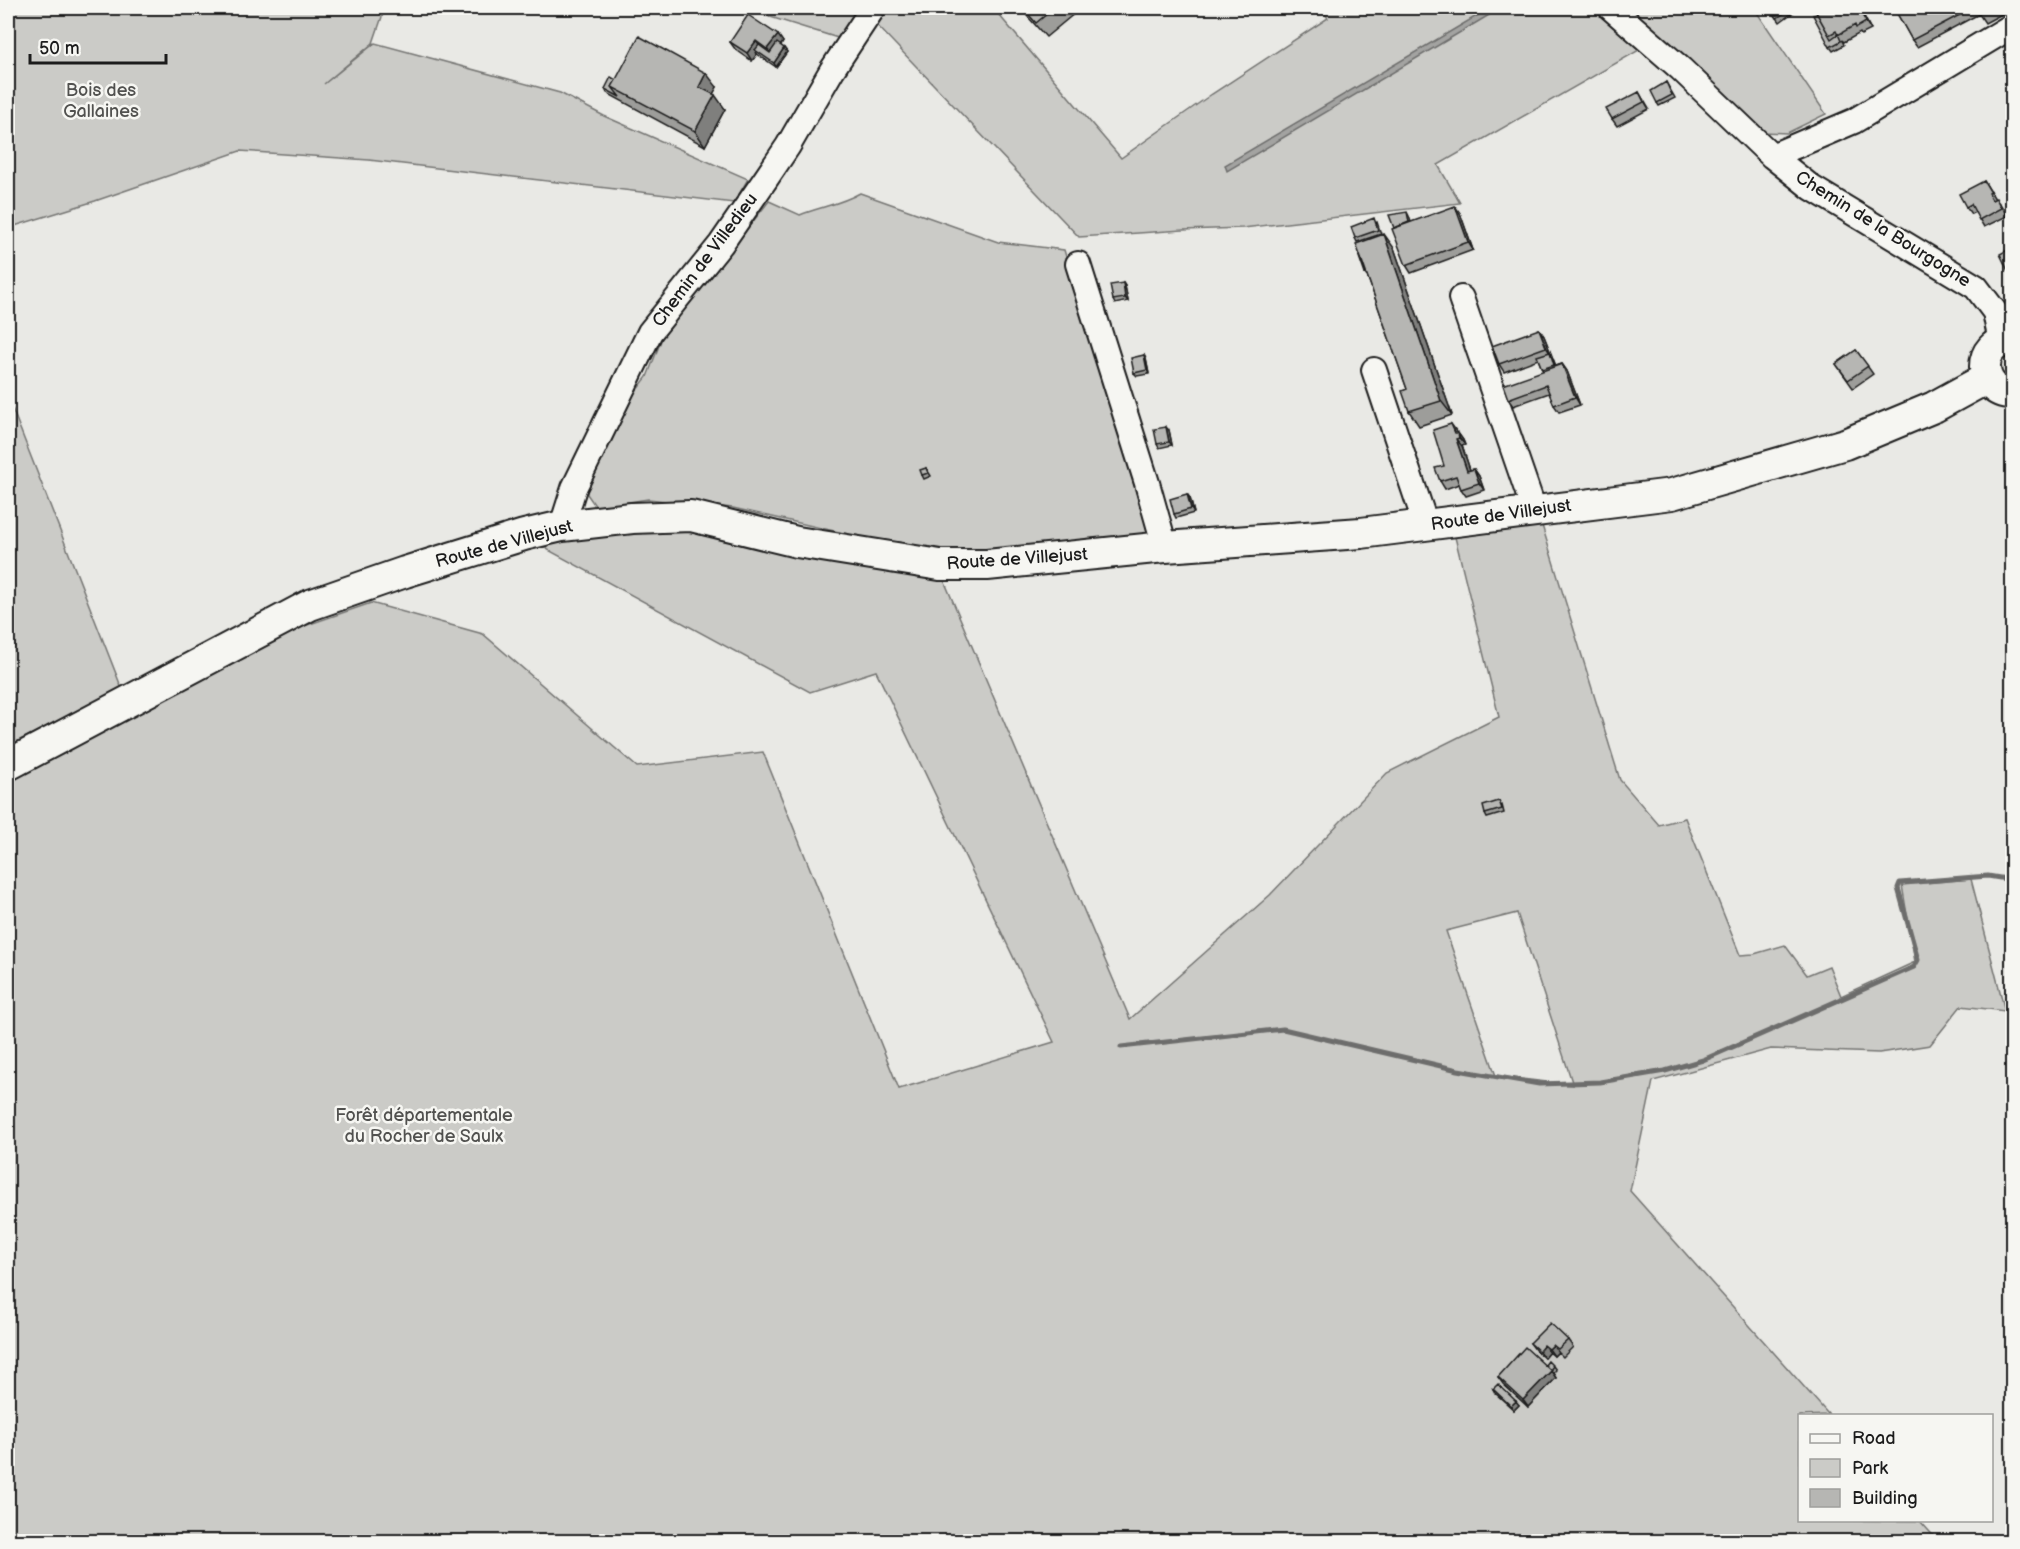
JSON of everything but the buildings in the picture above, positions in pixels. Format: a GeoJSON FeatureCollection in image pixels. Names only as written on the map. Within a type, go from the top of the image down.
{"type":"FeatureCollection","features":[{"type":"Feature","properties":{"kind":"main road"},"geometry":{"type":"LineString","coordinates":[[2007,341],[1992,348],[1985,366],[1987,378],[1998,390],[2013,393]]}},
{"type":"Feature","properties":{"kind":"main road","name":"Route de Villejust"},"geometry":{"type":"LineString","coordinates":[[8,765],[310,605],[503,542],[562,526],[621,519],[691,516],[797,542],[940,565],[987,565],[1165,547],[1361,533],[1672,494],[1845,444],[1934,407],[1987,378]]}},
{"type":"Feature","properties":{"kind":"street","name":"Chemin de Villedieu"},"geometry":{"type":"LineString","coordinates":[[562,526],[574,488],[650,332],[721,244],[788,146],[832,70],[873,8]]}},
{"type":"Feature","properties":{"kind":"street","name":"Chemin de la Bourgogne"},"geometry":{"type":"LineString","coordinates":[[1611,8],[1682,69],[1772,156],[1812,188],[1976,287],[1995,312],[2007,341]]}},
{"type":"Feature","properties":{"kind":"street"},"geometry":{"type":"LineString","coordinates":[[1772,156],[1854,121],[2013,26]]}},
{"type":"Feature","properties":{"kind":"street"},"geometry":{"type":"LineString","coordinates":[[1078,264],[1165,547]]}},
{"type":"Feature","properties":{"kind":"street"},"geometry":{"type":"LineString","coordinates":[[1461,298],[1534,510]]}},
{"type":"Feature","properties":{"kind":"street"},"geometry":{"type":"LineString","coordinates":[[1374,370],[1426,525]]}},
{"type":"Feature","properties":{"kind":"green space","name":"Bois des Gallaines"},"geometry":{"type":"Polygon","coordinates":[[[8,8],[385,8],[373,43],[324,84],[375,43],[560,93],[604,116],[748,179],[734,203],[369,160],[240,151],[8,228],[8,8]]]}},
{"type":"Feature","properties":{"kind":"green space"},"geometry":{"type":"Polygon","coordinates":[[[741,8],[858,8],[838,38],[741,8]]]}},
{"type":"Feature","properties":{"kind":"green space"},"geometry":{"type":"Polygon","coordinates":[[[880,8],[993,8],[1121,158],[1212,94],[1328,18],[1321,8],[1590,8],[1641,49],[1438,165],[1460,203],[1243,228],[1079,237],[872,20],[880,8]]]}},
{"type":"Feature","properties":{"kind":"green space"},"geometry":{"type":"Polygon","coordinates":[[[1624,8],[1754,8],[1826,114],[1787,133],[1762,132],[1624,8]]]}},
{"type":"Feature","properties":{"kind":"green space"},"geometry":{"type":"Polygon","coordinates":[[[860,193],[998,242],[1064,250],[1148,532],[1142,538],[952,555],[896,545],[733,508],[648,499],[596,507],[587,494],[589,471],[626,404],[647,377],[662,338],[769,201],[800,215],[860,193]]]}},
{"type":"Feature","properties":{"kind":"green space","name":"Forêt départementale du Rocher de Saulx"},"geometry":{"type":"Polygon","coordinates":[[[8,398],[122,689],[371,603],[483,634],[637,767],[763,752],[899,1089],[1054,1042],[876,671],[810,692],[541,546],[589,530],[689,526],[943,578],[1130,1019],[1270,895],[1387,773],[1499,717],[1454,533],[1541,522],[1620,780],[1659,825],[1685,818],[1740,955],[1754,954],[1785,945],[1807,975],[1829,966],[1841,996],[1915,962],[1902,885],[1971,879],[2005,1011],[1961,1006],[1930,1045],[1879,1053],[1771,1049],[1653,1081],[1630,1191],[1828,1414],[1798,1414],[1798,1522],[1921,1522],[1938,1541],[8,1541],[8,778],[118,691],[8,746],[8,398]],[[1517,913],[1446,931],[1496,1076],[1573,1085],[1517,913]]]}},
{"type":"Feature","properties":{"kind":"shaded area"},"geometry":{"type":"Polygon","coordinates":[[[1490,8],[1501,8],[1227,171],[1225,165],[1490,8]]]}},
{"type":"Feature","properties":{"kind":"waterway"},"geometry":{"type":"LineString","coordinates":[[1121,1047],[1283,1029],[1458,1070],[1539,1084],[1600,1082],[1665,1071],[1703,1060],[1914,967],[1918,960],[1898,888],[1900,883],[1988,876],[2012,880]]}}]}
